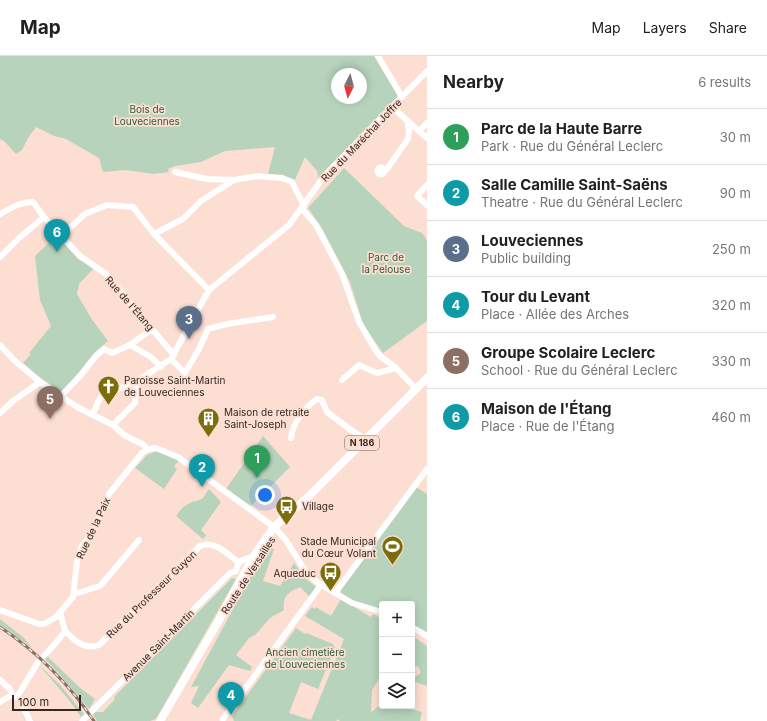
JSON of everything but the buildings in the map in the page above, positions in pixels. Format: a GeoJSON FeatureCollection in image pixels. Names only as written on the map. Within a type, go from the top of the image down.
{"type":"FeatureCollection","features":[{"type":"Feature","properties":{"kind":"main road","name":"Route de Versailles"},"geometry":{"type":"LineString","coordinates":[[160,721],[220,618],[242,574],[253,557],[276,528],[427,378]]}},
{"type":"Feature","properties":{"kind":"main road","name":"Route de Versailles"},"geometry":{"type":"LineString","coordinates":[[242,574],[276,528]]}},
{"type":"Feature","properties":{"kind":"street"},"geometry":{"type":"LineString","coordinates":[[378,56],[402,97]]}},
{"type":"Feature","properties":{"kind":"street","name":"Rue du Maréchal Joffre"},"geometry":{"type":"LineString","coordinates":[[172,357],[209,290],[289,225],[325,175],[427,71]]}},
{"type":"Feature","properties":{"kind":"street"},"geometry":{"type":"LineString","coordinates":[[392,107],[427,138]]}},
{"type":"Feature","properties":{"kind":"street"},"geometry":{"type":"LineString","coordinates":[[384,170],[387,170],[408,139],[409,131],[407,120]]}},
{"type":"Feature","properties":{"kind":"street"},"geometry":{"type":"LineString","coordinates":[[419,131],[427,122]]}},
{"type":"Feature","properties":{"kind":"street"},"geometry":{"type":"LineString","coordinates":[[174,172],[207,179],[234,180],[257,176],[282,178],[292,182],[303,207],[316,225],[342,274],[359,322],[380,356],[396,368],[416,388]]}},
{"type":"Feature","properties":{"kind":"street"},"geometry":{"type":"LineString","coordinates":[[154,234],[183,219],[201,200],[234,180]]}},
{"type":"Feature","properties":{"kind":"street"},"geometry":{"type":"LineString","coordinates":[[427,184],[417,196],[427,204]]}},
{"type":"Feature","properties":{"kind":"street","name":"Rue de l'Étang"},"geometry":{"type":"LineString","coordinates":[[0,214],[15,205],[24,202],[33,202],[44,217],[81,258],[106,274],[152,329],[185,373],[199,349],[208,329],[227,324],[273,317]]}},
{"type":"Feature","properties":{"kind":"street"},"geometry":{"type":"LineString","coordinates":[[61,236],[84,214],[106,205],[133,207],[154,234],[209,290]]}},
{"type":"Feature","properties":{"kind":"street"},"geometry":{"type":"LineString","coordinates":[[0,257],[19,238],[44,217]]}},
{"type":"Feature","properties":{"kind":"street"},"geometry":{"type":"LineString","coordinates":[[61,396],[104,349],[112,353],[130,345],[152,329]]}},
{"type":"Feature","properties":{"kind":"street"},"geometry":{"type":"LineString","coordinates":[[0,345],[15,361],[40,382],[77,407],[113,425],[124,435],[144,445],[147,449],[157,448],[178,457],[276,528],[285,539],[306,572],[321,585],[352,603],[379,611]]}},
{"type":"Feature","properties":{"kind":"street"},"geometry":{"type":"LineString","coordinates":[[130,345],[151,357],[161,367]]}},
{"type":"Feature","properties":{"kind":"street"},"geometry":{"type":"LineString","coordinates":[[93,414],[102,396],[137,381],[161,367],[172,357]]}},
{"type":"Feature","properties":{"kind":"street"},"geometry":{"type":"LineString","coordinates":[[342,380],[359,365],[377,373],[396,368]]}},
{"type":"Feature","properties":{"kind":"street"},"geometry":{"type":"LineString","coordinates":[[113,425],[135,403],[137,381]]}},
{"type":"Feature","properties":{"kind":"street"},"geometry":{"type":"LineString","coordinates":[[0,413],[13,401],[40,382]]}},
{"type":"Feature","properties":{"kind":"street"},"geometry":{"type":"LineString","coordinates":[[291,438],[296,422],[317,399],[322,400],[327,412],[366,439]]}},
{"type":"Feature","properties":{"kind":"street","name":"Rue de la Paix"},"geometry":{"type":"LineString","coordinates":[[74,594],[79,553],[82,546],[94,530],[109,494],[142,453],[147,449]]}},
{"type":"Feature","properties":{"kind":"street"},"geometry":{"type":"LineString","coordinates":[[336,593],[427,469]]}},
{"type":"Feature","properties":{"kind":"street"},"geometry":{"type":"LineString","coordinates":[[0,610],[39,624],[44,624],[56,617],[74,594],[100,586],[139,540]]}},
{"type":"Feature","properties":{"kind":"street","name":"Rue du Professeur Guyon"},"geometry":{"type":"LineString","coordinates":[[65,631],[79,644],[88,647],[99,645],[200,546],[205,544],[216,546],[238,562]]}},
{"type":"Feature","properties":{"kind":"street"},"geometry":{"type":"LineString","coordinates":[[242,574],[238,562],[253,557]]}},
{"type":"Feature","properties":{"kind":"street","name":"Avenue Saint-Martin"},"geometry":{"type":"LineString","coordinates":[[82,721],[230,573],[242,574]]}},
{"type":"Feature","properties":{"kind":"street"},"geometry":{"type":"LineString","coordinates":[[223,719],[321,585]]}},
{"type":"Feature","properties":{"kind":"street"},"geometry":{"type":"LineString","coordinates":[[44,656],[65,631],[60,612]]}},
{"type":"Feature","properties":{"kind":"street"},"geometry":{"type":"LineString","coordinates":[[415,629],[427,636]]}},
{"type":"Feature","properties":{"kind":"street"},"geometry":{"type":"LineString","coordinates":[[0,702],[6,697],[14,696],[38,662]]}},
{"type":"Feature","properties":{"kind":"street"},"geometry":{"type":"LineString","coordinates":[[0,680],[10,688],[30,721]]}},
{"type":"Feature","properties":{"kind":"green space","name":"Bois de Louveciennes"},"geometry":{"type":"Polygon","coordinates":[[[0,56],[374,56],[399,98],[319,181],[317,171],[305,157],[294,182],[283,175],[268,174],[275,147],[225,151],[201,162],[175,166],[168,169],[169,172],[154,174],[125,170],[103,172],[99,158],[66,139],[54,136],[36,127],[22,150],[16,154],[5,142],[0,139],[0,56]]]}},
{"type":"Feature","properties":{"kind":"green space","name":"Parc de la Pelouse"},"geometry":{"type":"Polygon","coordinates":[[[344,168],[404,226],[422,233],[427,240],[427,321],[383,353],[363,324],[350,282],[323,230],[308,208],[344,168]]]}},
{"type":"Feature","properties":{"kind":"green space"},"geometry":{"type":"Polygon","coordinates":[[[57,235],[78,259],[94,268],[79,284],[77,294],[91,318],[108,341],[94,353],[62,393],[23,363],[31,354],[29,353],[51,326],[40,300],[35,256],[57,235]]]}},
{"type":"Feature","properties":{"kind":"green space"},"geometry":{"type":"Polygon","coordinates":[[[263,436],[290,467],[251,506],[226,489],[263,436]]]}},
{"type":"Feature","properties":{"kind":"green space"},"geometry":{"type":"Polygon","coordinates":[[[157,451],[179,461],[174,466],[177,469],[164,489],[135,468],[147,455],[157,451]]]}},
{"type":"Feature","properties":{"kind":"green space","name":"Stade Municipal du Cœur Volant"},"geometry":{"type":"Polygon","coordinates":[[[416,487],[427,494],[427,634],[415,627],[415,601],[379,601],[379,610],[354,602],[341,594],[341,590],[416,487]]]}},
{"type":"Feature","properties":{"kind":"green space"},"geometry":{"type":"Polygon","coordinates":[[[209,489],[221,502],[201,530],[206,535],[203,539],[176,516],[183,507],[203,498],[209,489]]]}},
{"type":"Feature","properties":{"kind":"green space"},"geometry":{"type":"Polygon","coordinates":[[[266,548],[274,549],[263,581],[280,586],[294,563],[306,579],[316,587],[310,597],[300,587],[289,593],[285,598],[284,610],[270,618],[256,634],[249,638],[236,655],[252,667],[250,671],[229,665],[198,708],[191,703],[199,686],[191,687],[266,548]]]}},
{"type":"Feature","properties":{"kind":"green space"},"geometry":{"type":"Polygon","coordinates":[[[232,578],[236,579],[156,719],[150,721],[97,721],[93,714],[96,712],[103,712],[115,699],[114,697],[232,578]]]}},
{"type":"Feature","properties":{"kind":"green space","name":"Ancien cimetière de Louveciennes"},"geometry":{"type":"Polygon","coordinates":[[[341,599],[371,617],[373,614],[379,617],[379,679],[372,690],[371,712],[379,706],[379,709],[412,709],[422,712],[420,721],[340,721],[338,719],[336,721],[234,721],[232,716],[296,628],[305,634],[306,633],[333,644],[335,648],[318,689],[301,682],[289,713],[311,720],[344,639],[305,616],[312,607],[315,609],[316,607],[331,616],[341,599]]]}},
{"type":"Feature","properties":{"kind":"green space"},"geometry":{"type":"Polygon","coordinates":[[[0,619],[24,638],[32,648],[0,625],[0,619]]]}},
{"type":"Feature","properties":{"kind":"green space"},"geometry":{"type":"Polygon","coordinates":[[[415,637],[427,646],[427,686],[415,682],[415,677],[421,673],[418,666],[415,666],[415,637]]]}},
{"type":"Feature","properties":{"kind":"green space"},"geometry":{"type":"Polygon","coordinates":[[[46,655],[79,687],[95,699],[89,709],[44,658],[46,655]]]}},
{"type":"Feature","properties":{"kind":"green space"},"geometry":{"type":"Polygon","coordinates":[[[39,665],[60,685],[84,714],[81,717],[69,700],[39,665]]]}},
{"type":"Feature","properties":{"kind":"railway"},"geometry":{"type":"LineString","coordinates":[[0,627],[27,647],[52,670],[74,694],[94,721]]}},
{"type":"Feature","properties":{"kind":"place","name":"Maison de l'Étang"},"geometry":{"type":"Point","coordinates":[57,252]}},
{"type":"Feature","properties":{"kind":"place","name":"Louveciennes"},"geometry":{"type":"Point","coordinates":[189,339]}},
{"type":"Feature","properties":{"kind":"place","name":"Paroisse Saint-Martin de Louveciennes"},"geometry":{"type":"Point","coordinates":[108,406]}},
{"type":"Feature","properties":{"kind":"place","name":"Groupe Scolaire Leclerc"},"geometry":{"type":"Point","coordinates":[50,419]}},
{"type":"Feature","properties":{"kind":"place","name":"Maison de retraite Saint-Joseph"},"geometry":{"type":"Point","coordinates":[209,438]}},
{"type":"Feature","properties":{"kind":"place","name":"Parc de la Haute Barre"},"geometry":{"type":"Point","coordinates":[257,478]}},
{"type":"Feature","properties":{"kind":"place","name":"Salle Camille Saint-Saëns"},"geometry":{"type":"Point","coordinates":[202,487]}},
{"type":"Feature","properties":{"kind":"place","name":"Village"},"geometry":{"type":"Point","coordinates":[286,526]}},
{"type":"Feature","properties":{"kind":"place","name":"Stade Municipal du Cœur Volant"},"geometry":{"type":"Point","coordinates":[392,566]}},
{"type":"Feature","properties":{"kind":"place","name":"Aqueduc"},"geometry":{"type":"Point","coordinates":[331,592]}},
{"type":"Feature","properties":{"kind":"place","name":"Tour du Levant"},"geometry":{"type":"Point","coordinates":[231,715]}}]}
